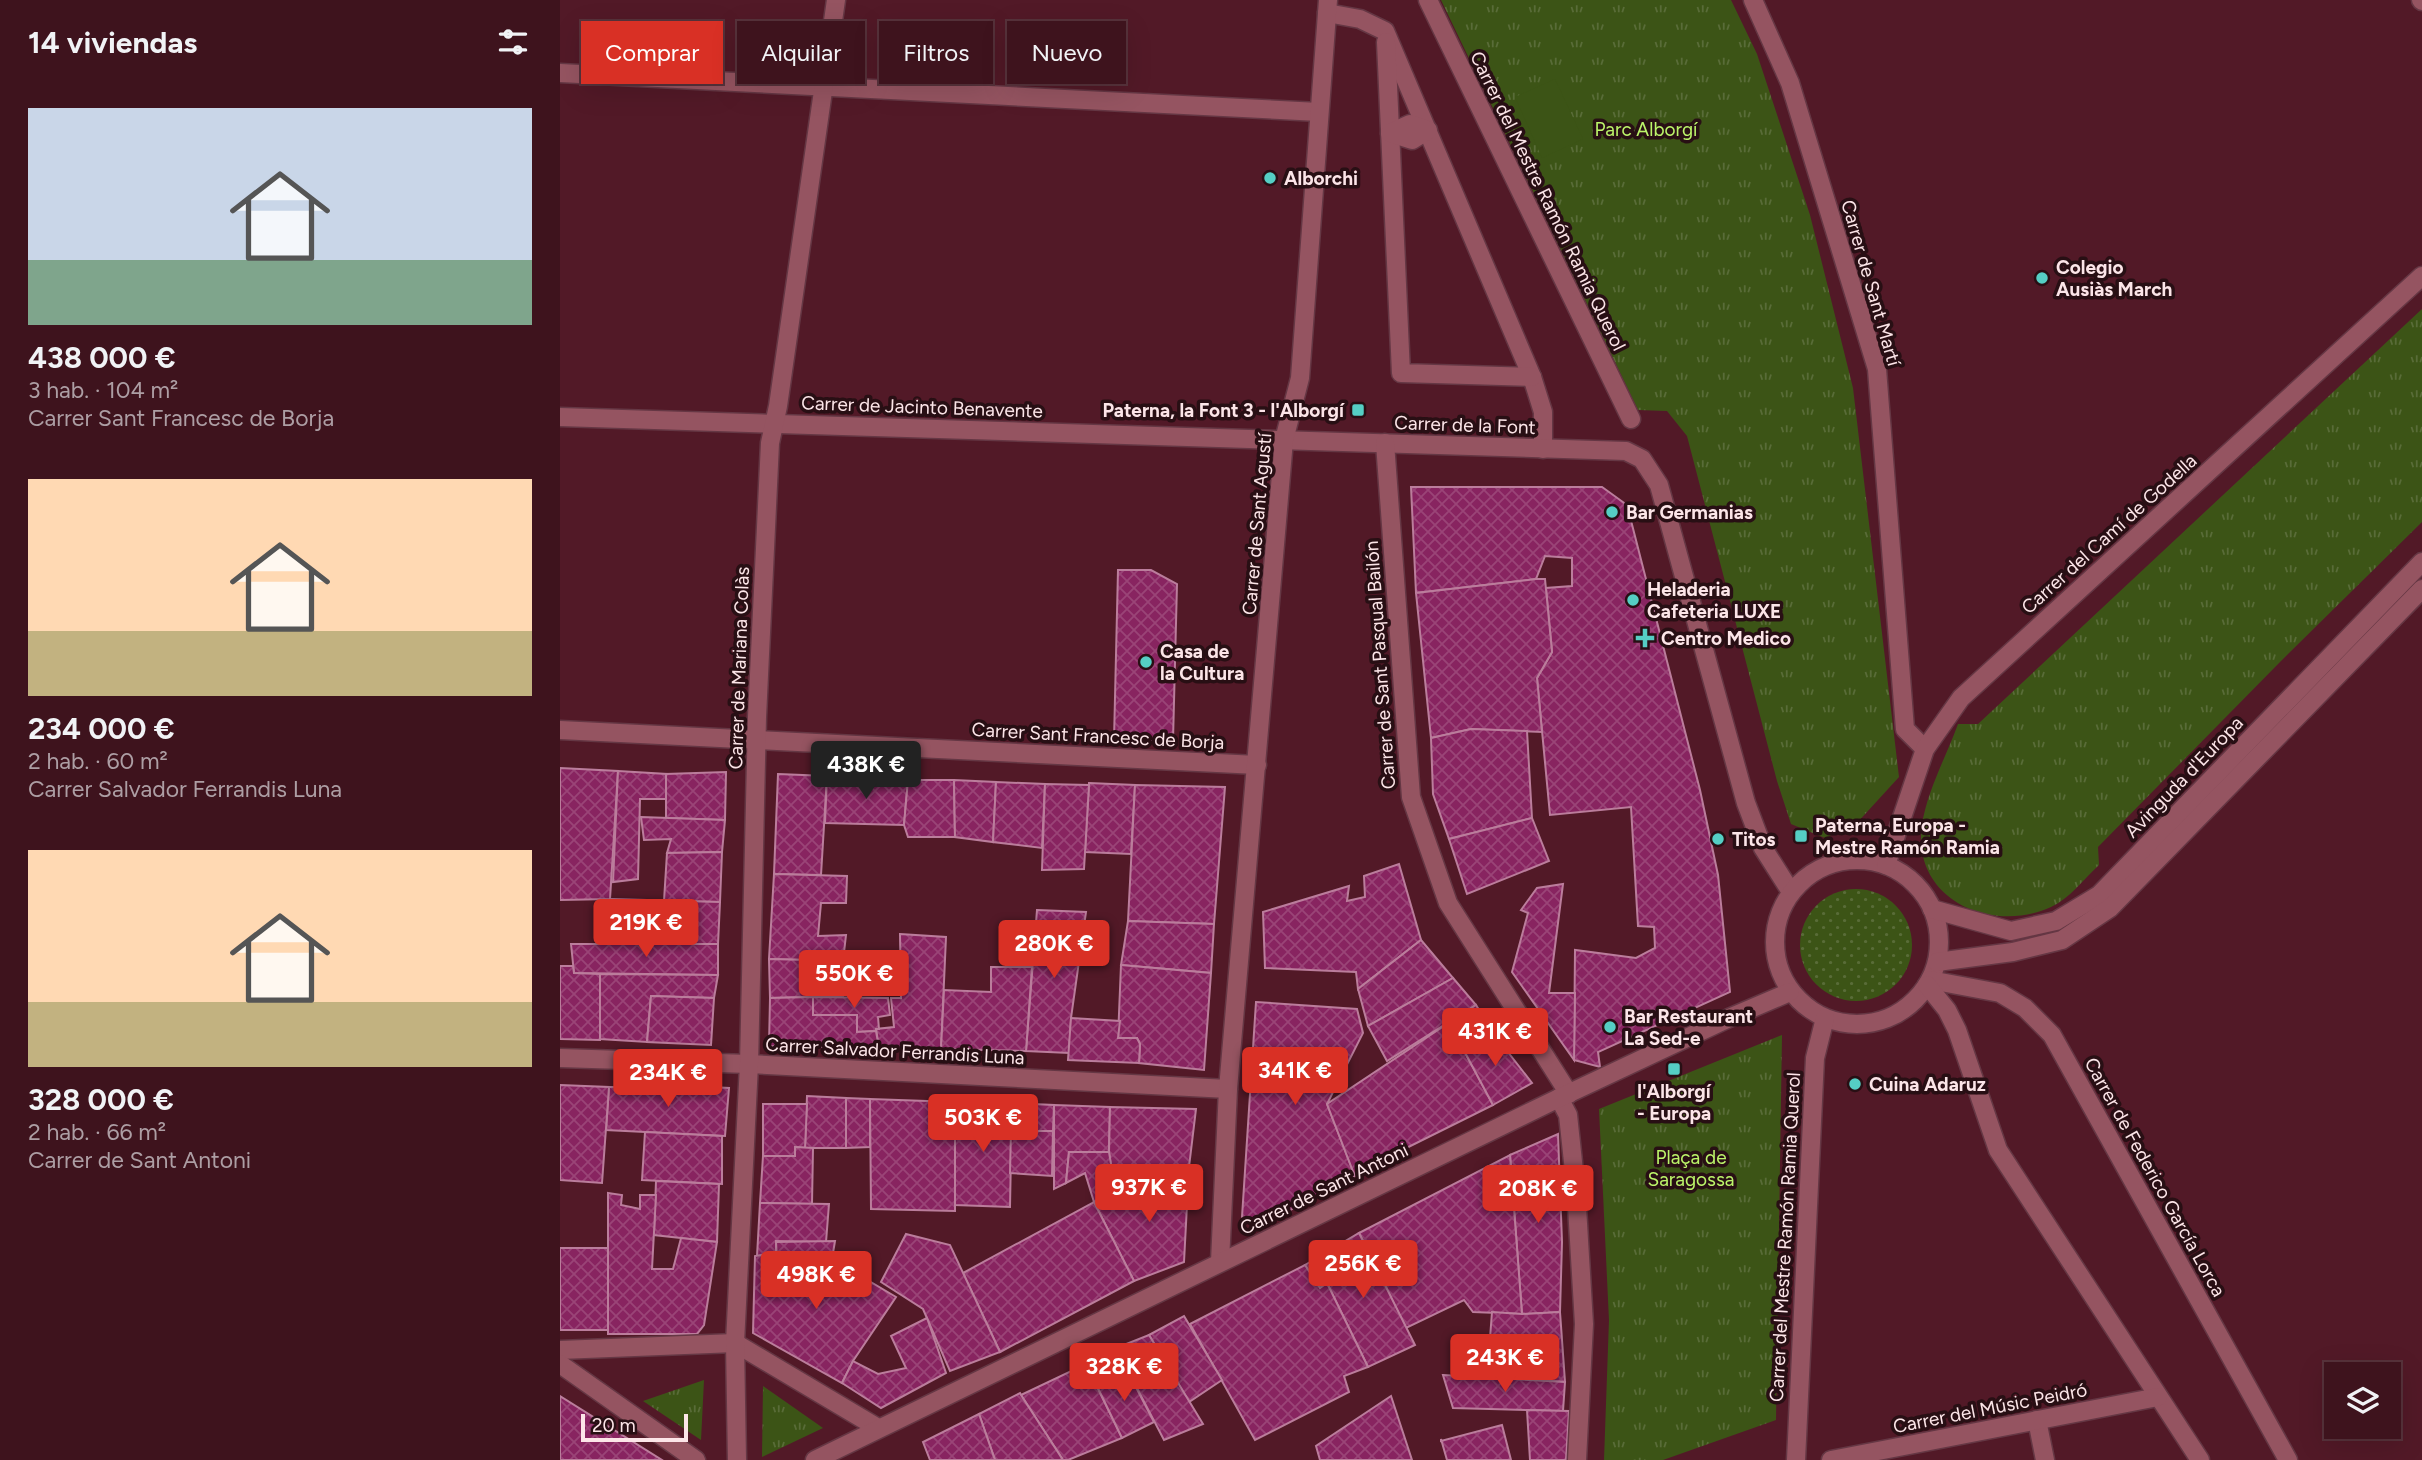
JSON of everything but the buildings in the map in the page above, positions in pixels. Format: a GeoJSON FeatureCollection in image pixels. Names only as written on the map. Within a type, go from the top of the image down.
{"type":"FeatureCollection","features":[{"type":"Feature","properties":{"kind":"street","name":"Carrer de Mariana Colàs"},"geometry":{"type":"LineString","coordinates":[[737,1460],[735,1343],[749,1065],[757,740],[767,498],[773,424],[778,406],[836,0]]}},
{"type":"Feature","properties":{"kind":"street","name":"Carrer del Mestre Ramón Ramia Querol"},"geometry":{"type":"LineString","coordinates":[[1428,0],[1631,419]]}},
{"type":"Feature","properties":{"kind":"street","name":"Carrer de Sant Martí"},"geometry":{"type":"LineString","coordinates":[[1753,0],[1790,83],[1877,369],[1905,729],[1925,748]]}},
{"type":"Feature","properties":{"kind":"street"},"geometry":{"type":"LineString","coordinates":[[1327,6],[1385,31],[1532,377],[1543,412],[1543,449]]}},
{"type":"Feature","properties":{"kind":"street","name":"Carrer de Sant Agustí"},"geometry":{"type":"LineString","coordinates":[[1220,1262],[1228,1089],[1284,440],[1300,378],[1327,6]]}},
{"type":"Feature","properties":{"kind":"street"},"geometry":{"type":"LineString","coordinates":[[1385,31],[1401,373],[1532,377]]}},
{"type":"Feature","properties":{"kind":"street"},"geometry":{"type":"LineString","coordinates":[[560,73],[1319,112]]}},
{"type":"Feature","properties":{"kind":"street"},"geometry":{"type":"LineString","coordinates":[[1390,133],[1409,124],[1427,130]]}},
{"type":"Feature","properties":{"kind":"street","name":"Carrer del Camí de Godella"},"geometry":{"type":"LineString","coordinates":[[1886,865],[1925,748],[1961,698],[2422,275]]}},
{"type":"Feature","properties":{"kind":"street","name":"Carrer de Jacinto Benavente"},"geometry":{"type":"LineString","coordinates":[[560,417],[1284,440]]}},
{"type":"Feature","properties":{"kind":"street","name":"Carrer de la Font"},"geometry":{"type":"LineString","coordinates":[[1284,440],[1626,451],[1642,459],[1659,485],[1746,803],[1763,848],[1791,892]]}},
{"type":"Feature","properties":{"kind":"street","name":"Carrer de Sant Pasqual Bailón"},"geometry":{"type":"LineString","coordinates":[[1385,443],[1411,797],[1448,903],[1564,1096]]}},
{"type":"Feature","properties":{"kind":"street","name":"Avinguda d'Europa"},"geometry":{"type":"LineString","coordinates":[[1932,909],[2011,931],[2056,920],[2099,895],[2422,562]]}},
{"type":"Feature","properties":{"kind":"street","name":"Avinguda d'Europa"},"geometry":{"type":"LineString","coordinates":[[1937,962],[2013,952],[2062,940],[2110,908],[2422,589]]}},
{"type":"Feature","properties":{"kind":"street","name":"Carrer Sant Francesc de Borja"},"geometry":{"type":"LineString","coordinates":[[560,730],[1257,765]]}},
{"type":"Feature","properties":{"kind":"street"},"geometry":{"type":"LineString","coordinates":[[1860,860],[1886,865],[1905,876],[1921,891],[1932,909],[1939,935],[1937,962],[1929,982],[1912,1003],[1893,1016],[1870,1023],[1847,1024],[1825,1018],[1806,1007],[1790,992],[1778,968],[1774,942],[1778,916],[1791,892],[1810,874],[1834,863],[1860,860]]}},
{"type":"Feature","properties":{"kind":"street"},"geometry":{"type":"LineString","coordinates":[[1929,982],[1957,1030],[1998,1150],[2200,1460]]}},
{"type":"Feature","properties":{"kind":"street","name":"Carrer de Federico García Lorca"},"geometry":{"type":"LineString","coordinates":[[1929,982],[2000,993],[2025,1008],[2052,1035],[2288,1460]]}},
{"type":"Feature","properties":{"kind":"street","name":"Carrer de Sant Antoni"},"geometry":{"type":"LineString","coordinates":[[816,1460],[1564,1096],[1790,992]]}},
{"type":"Feature","properties":{"kind":"street","name":"Carrer del Mestre Ramón Ramia Querol"},"geometry":{"type":"LineString","coordinates":[[1796,1460],[1815,1058],[1825,1018]]}},
{"type":"Feature","properties":{"kind":"street","name":"Carrer Salvador Ferrandis Luna"},"geometry":{"type":"LineString","coordinates":[[560,1058],[1228,1089]]}},
{"type":"Feature","properties":{"kind":"street"},"geometry":{"type":"LineString","coordinates":[[1564,1096],[1576,1191],[1584,1324],[1577,1460]]}},
{"type":"Feature","properties":{"kind":"street"},"geometry":{"type":"LineString","coordinates":[[560,1350],[735,1343],[878,1428]]}},
{"type":"Feature","properties":{"kind":"street"},"geometry":{"type":"LineString","coordinates":[[560,1364],[696,1460]]}},
{"type":"Feature","properties":{"kind":"street","name":"Carrer del Músic Peidró"},"geometry":{"type":"LineString","coordinates":[[1831,1460],[2158,1397]]}},
{"type":"Feature","properties":{"kind":"street"},"geometry":{"type":"LineString","coordinates":[[2037,1420],[2045,1460]]}},
{"type":"Feature","properties":{"kind":"green space","name":"Parc Alborgí"},"geometry":{"type":"Polygon","coordinates":[[[1441,0],[1731,0],[1757,54],[1810,215],[1853,388],[1899,777],[1856,824],[1825,838],[1791,824],[1777,781],[1687,436],[1667,411],[1638,410],[1441,0]]]}},
{"type":"Feature","properties":{"kind":"green space"},"geometry":{"type":"Polygon","coordinates":[[[1555,79],[1583,139],[1542,158],[1515,97],[1555,79]]]}},
{"type":"Feature","properties":{"kind":"green space"},"geometry":{"type":"Polygon","coordinates":[[[2422,309],[2422,522],[2098,847],[2099,865],[2064,899],[2051,907],[2027,915],[2004,916],[1980,913],[1960,904],[1942,890],[1929,873],[1922,851],[1922,825],[1932,787],[1958,724],[1978,724],[2422,309]]]}},
{"type":"Feature","properties":{"kind":"green space"},"geometry":{"type":"Polygon","coordinates":[[[1856,889],[1877,893],[1896,905],[1908,924],[1912,945],[1908,966],[1896,985],[1877,997],[1856,1001],[1835,997],[1816,985],[1804,966],[1800,945],[1804,924],[1816,905],[1835,893],[1856,889]]]}},
{"type":"Feature","properties":{"kind":"green space","name":"Plaça de Saragossa"},"geometry":{"type":"Polygon","coordinates":[[[1782,1035],[1776,1420],[1663,1460],[1604,1460],[1609,1320],[1599,1109],[1782,1035]]]}},
{"type":"Feature","properties":{"kind":"green space"},"geometry":{"type":"Polygon","coordinates":[[[704,1380],[701,1440],[643,1401],[704,1380]]]}},
{"type":"Feature","properties":{"kind":"green space"},"geometry":{"type":"Polygon","coordinates":[[[763,1386],[823,1428],[762,1457],[763,1386]]]}},
{"type":"Feature","properties":{"kind":"place","name":"Alborchi"},"geometry":{"type":"Point","coordinates":[1270,178]}},
{"type":"Feature","properties":{"kind":"place","name":"Colegio Ausiàs March"},"geometry":{"type":"Point","coordinates":[2042,278]}},
{"type":"Feature","properties":{"kind":"place","name":"Paterna, la Font 3 - l'Alborgí"},"geometry":{"type":"Point","coordinates":[1358,410]}},
{"type":"Feature","properties":{"kind":"place","name":"Bar Germanias"},"geometry":{"type":"Point","coordinates":[1612,512]}},
{"type":"Feature","properties":{"kind":"place","name":"Heladeria Cafeteria LUXE"},"geometry":{"type":"Point","coordinates":[1633,600]}},
{"type":"Feature","properties":{"kind":"place","name":"Centro Medico"},"geometry":{"type":"Point","coordinates":[1645,638]}},
{"type":"Feature","properties":{"kind":"place","name":"Casa de la Cultura"},"geometry":{"type":"Point","coordinates":[1146,662]}},
{"type":"Feature","properties":{"kind":"place","name":"Paterna, Europa - Mestre Ramón Ramia"},"geometry":{"type":"Point","coordinates":[1801,836]}},
{"type":"Feature","properties":{"kind":"place","name":"Titos"},"geometry":{"type":"Point","coordinates":[1718,839]}},
{"type":"Feature","properties":{"kind":"place","name":"Bar Restaurant La Sed-e"},"geometry":{"type":"Point","coordinates":[1610,1027]}},
{"type":"Feature","properties":{"kind":"place","name":"l'Alborgí - Europa"},"geometry":{"type":"Point","coordinates":[1674,1069]}},
{"type":"Feature","properties":{"kind":"place","name":"Cuina Adaruz"},"geometry":{"type":"Point","coordinates":[1855,1084]}}]}
